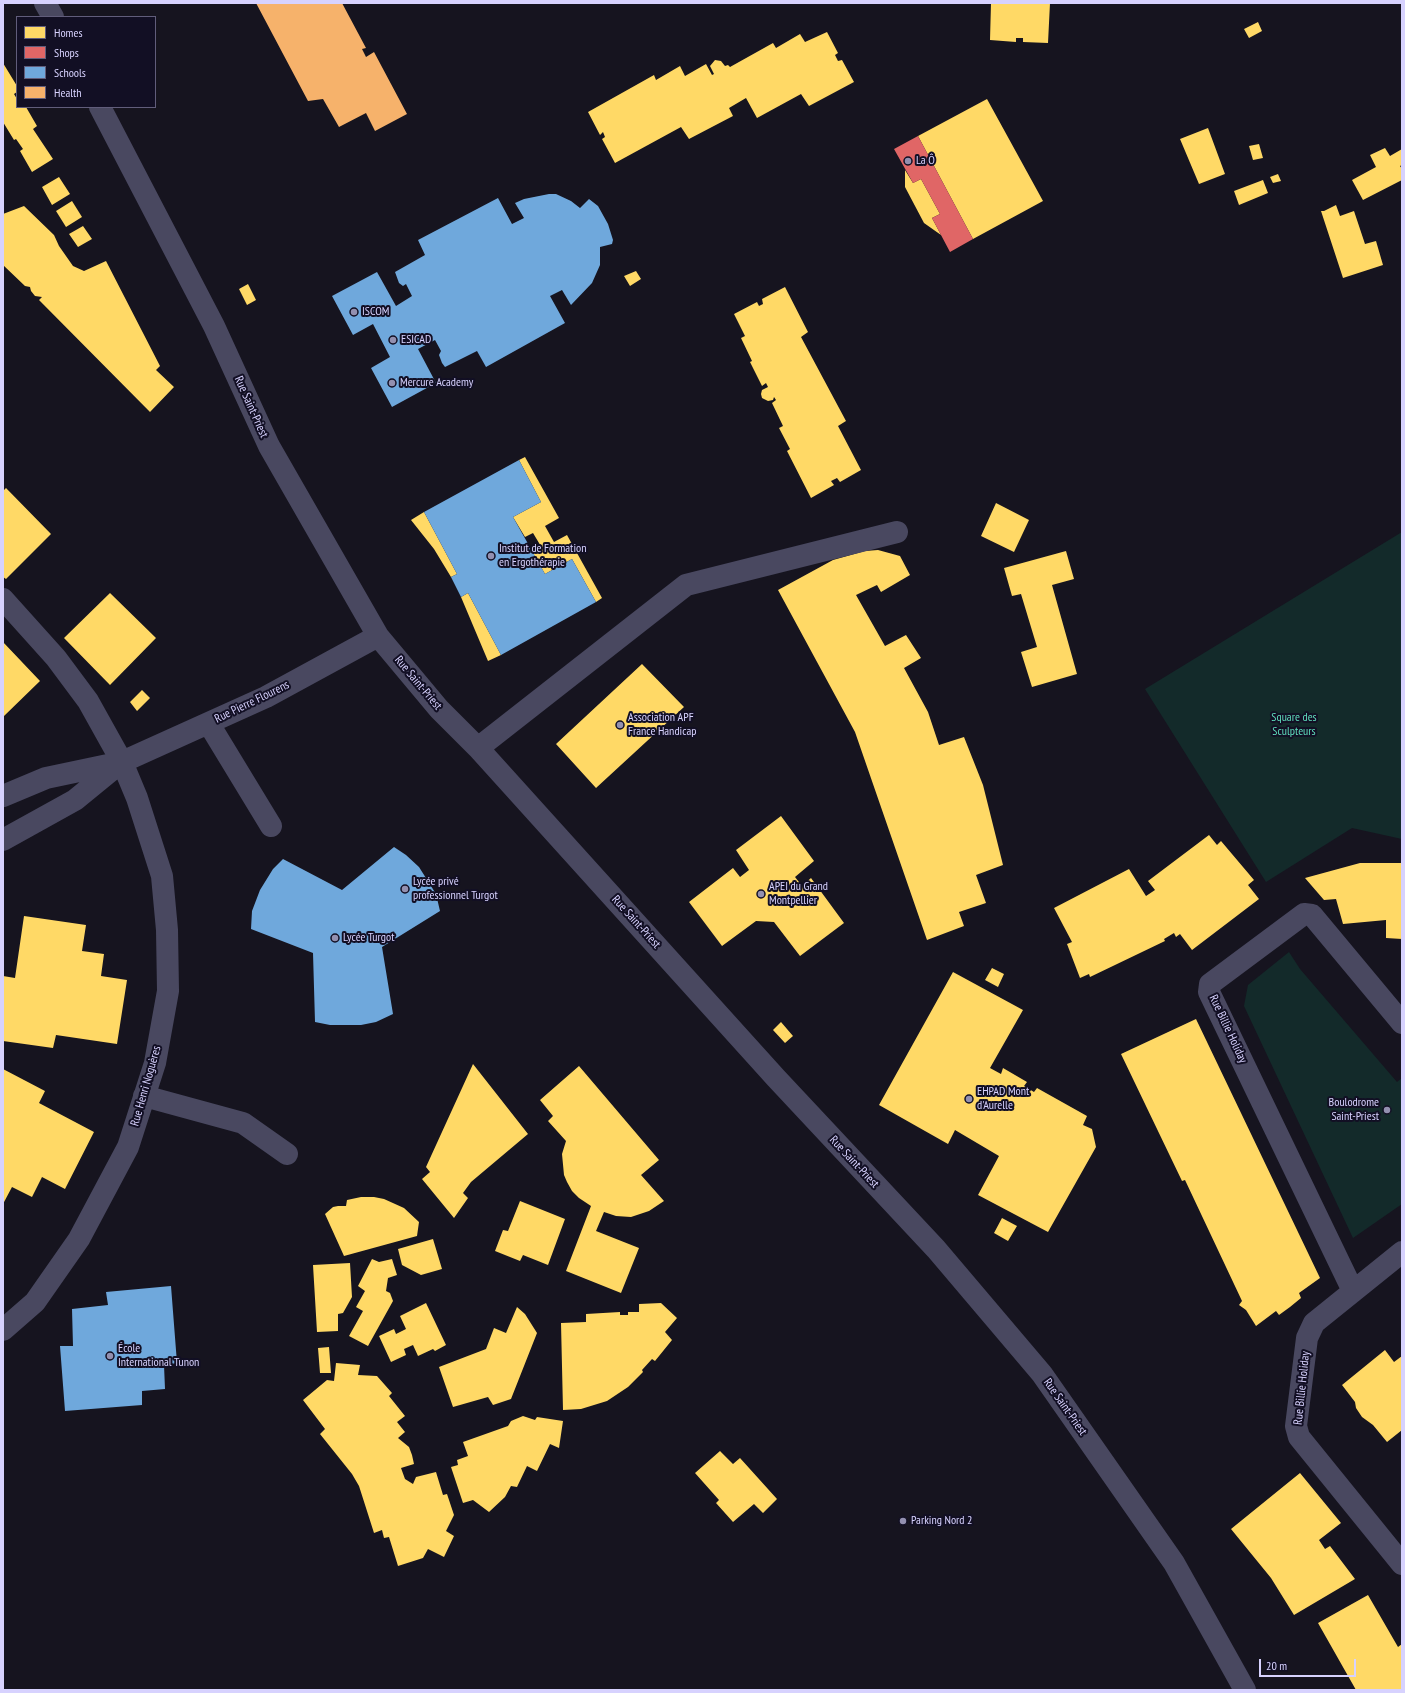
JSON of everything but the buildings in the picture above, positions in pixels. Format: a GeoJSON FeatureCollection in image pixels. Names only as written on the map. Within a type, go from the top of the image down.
{"type":"FeatureCollection","features":[{"type":"Feature","properties":{"kind":"street"},"geometry":{"type":"LineString","coordinates":[[45,3],[52,16]]}},
{"type":"Feature","properties":{"kind":"street","name":"Rue Saint-Priest"},"geometry":{"type":"LineString","coordinates":[[101,108],[214,326],[269,446],[378,636],[439,709],[478,748],[776,1078],[936,1249],[1042,1374],[1174,1563],[1245,1690]]}},
{"type":"Feature","properties":{"kind":"street"},"geometry":{"type":"LineString","coordinates":[[478,748],[686,585],[897,532]]}},
{"type":"Feature","properties":{"kind":"street","name":"Rue Henri Noguères"},"geometry":{"type":"LineString","coordinates":[[3,599],[56,658],[88,701],[122,762],[137,798],[162,876],[167,930],[168,991],[156,1063],[128,1147],[79,1239],[36,1302],[3,1330]]}},
{"type":"Feature","properties":{"kind":"street","name":"Rue Pierre Flourens"},"geometry":{"type":"LineString","coordinates":[[3,796],[46,778],[122,762],[266,697],[378,636]]}},
{"type":"Feature","properties":{"kind":"street"},"geometry":{"type":"LineString","coordinates":[[209,724],[271,826]]}},
{"type":"Feature","properties":{"kind":"street","name":"Rue Pierre Flourens"},"geometry":{"type":"LineString","coordinates":[[3,840],[76,800],[122,762]]}},
{"type":"Feature","properties":{"kind":"street","name":"Rue Billie Holiday"},"geometry":{"type":"LineString","coordinates":[[1353,1291],[1209,992],[1210,984],[1304,914],[1312,916],[1402,1024]]}},
{"type":"Feature","properties":{"kind":"street"},"geometry":{"type":"LineString","coordinates":[[144,1096],[243,1123],[287,1154]]}},
{"type":"Feature","properties":{"kind":"street","name":"Rue Billie Holiday"},"geometry":{"type":"LineString","coordinates":[[1402,1252],[1314,1323],[1307,1338],[1296,1426],[1299,1437],[1402,1564]]}},
{"type":"Feature","properties":{"kind":"green space","name":"Square des Sculpteurs"},"geometry":{"type":"Polygon","coordinates":[[[1402,532],[1402,839],[1352,828],[1266,882],[1145,689],[1402,532]]]}},
{"type":"Feature","properties":{"kind":"green space"},"geometry":{"type":"Polygon","coordinates":[[[1289,952],[1300,969],[1397,1082],[1402,1078],[1402,1204],[1353,1238],[1244,1006],[1248,985],[1289,952]]]}},
{"type":"Feature","properties":{"kind":"place","name":"La Ô"},"geometry":{"type":"Point","coordinates":[908,161]}},
{"type":"Feature","properties":{"kind":"place","name":"ISCOM"},"geometry":{"type":"Point","coordinates":[354,312]}},
{"type":"Feature","properties":{"kind":"place","name":"ESICAD"},"geometry":{"type":"Point","coordinates":[393,340]}},
{"type":"Feature","properties":{"kind":"place","name":"Mercure Academy"},"geometry":{"type":"Point","coordinates":[392,383]}},
{"type":"Feature","properties":{"kind":"place","name":"Institut de Formation en Ergothérapie"},"geometry":{"type":"Point","coordinates":[491,556]}},
{"type":"Feature","properties":{"kind":"place","name":"Association APF France Handicap"},"geometry":{"type":"Point","coordinates":[620,725]}},
{"type":"Feature","properties":{"kind":"place","name":"Lycée privé professionnel Turgot"},"geometry":{"type":"Point","coordinates":[405,889]}},
{"type":"Feature","properties":{"kind":"place","name":"APEI du Grand Montpellier"},"geometry":{"type":"Point","coordinates":[761,894]}},
{"type":"Feature","properties":{"kind":"place","name":"Lycée Turgot"},"geometry":{"type":"Point","coordinates":[335,938]}},
{"type":"Feature","properties":{"kind":"place","name":"EHPAD Mont d'Aurelle"},"geometry":{"type":"Point","coordinates":[969,1099]}},
{"type":"Feature","properties":{"kind":"place","name":"Boulodrome Saint-Priest"},"geometry":{"type":"Point","coordinates":[1387,1110]}},
{"type":"Feature","properties":{"kind":"place","name":"École International Tunon"},"geometry":{"type":"Point","coordinates":[110,1356]}},
{"type":"Feature","properties":{"kind":"place","name":"Parking Nord 2"},"geometry":{"type":"Point","coordinates":[903,1521]}}]}
